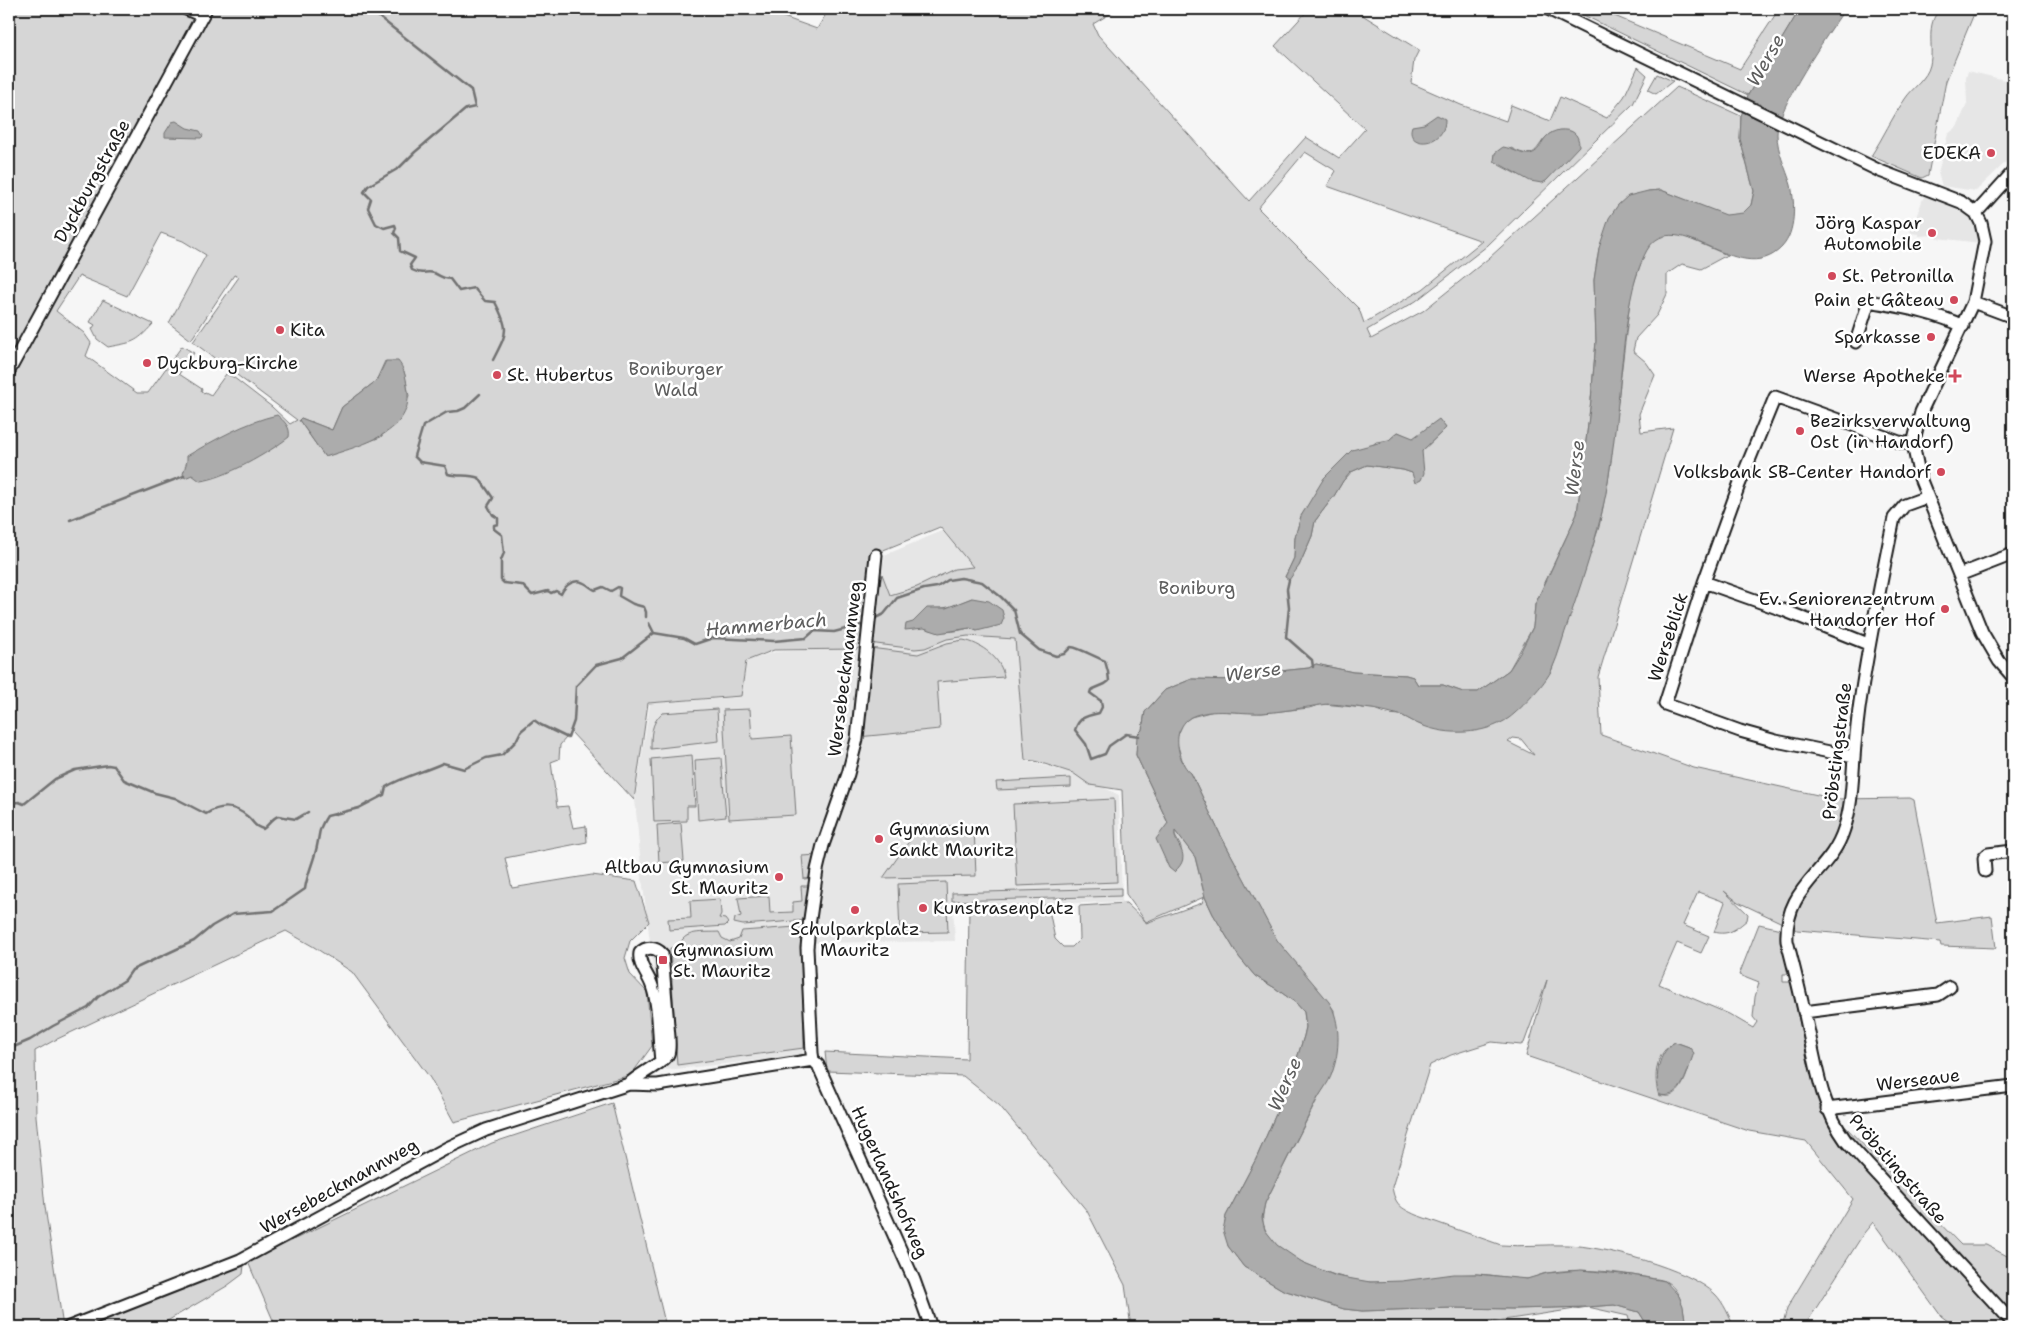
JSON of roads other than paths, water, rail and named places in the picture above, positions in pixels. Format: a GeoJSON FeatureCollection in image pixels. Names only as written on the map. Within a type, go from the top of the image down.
{"type":"FeatureCollection","features":[{"type":"Feature","properties":{"kind":"street"},"geometry":{"type":"LineString","coordinates":[[186,9],[204,12]]}},
{"type":"Feature","properties":{"kind":"street"},"geometry":{"type":"LineString","coordinates":[[1548,9],[1880,171],[1961,202],[1976,213],[1981,223],[1985,241],[1973,302],[1921,412],[1913,444],[1920,478],[1982,632],[2000,661],[2013,677]]}},
{"type":"Feature","properties":{"kind":"street","name":"Dyckburgstraße"},"geometry":{"type":"LineString","coordinates":[[9,371],[204,12]]}},
{"type":"Feature","properties":{"kind":"street"},"geometry":{"type":"LineString","coordinates":[[1976,213],[2013,172]]}},
{"type":"Feature","properties":{"kind":"street"},"geometry":{"type":"LineString","coordinates":[[1856,342],[1869,301],[1912,310],[1953,321],[1963,326]]}},
{"type":"Feature","properties":{"kind":"street"},"geometry":{"type":"LineString","coordinates":[[1973,302],[2013,317]]}},
{"type":"Feature","properties":{"kind":"street","name":"Werseblick"},"geometry":{"type":"LineString","coordinates":[[1854,757],[1776,741],[1740,731],[1665,704],[1704,582],[1739,485],[1775,397],[1898,442],[1913,444]]}},
{"type":"Feature","properties":{"kind":"street","name":"Pröbstingstraße"},"geometry":{"type":"LineString","coordinates":[[1927,497],[1905,505],[1894,518],[1868,644],[1854,757],[1850,809],[1844,831],[1833,853],[1798,893],[1786,926],[1819,1081],[1827,1109],[1836,1128],[2013,1323]]}},
{"type":"Feature","properties":{"kind":"street","name":"Wersebeckmannweg"},"geometry":{"type":"LineString","coordinates":[[69,1327],[240,1260],[464,1139],[629,1084],[658,1086],[813,1056],[807,948],[809,926],[817,870],[823,845],[848,774],[857,740],[876,554]]}},
{"type":"Feature","properties":{"kind":"street"},"geometry":{"type":"LineString","coordinates":[[1959,575],[2013,554]]}},
{"type":"Feature","properties":{"kind":"street"},"geometry":{"type":"LineString","coordinates":[[1704,582],[1783,610],[1868,644]]}},
{"type":"Feature","properties":{"kind":"street"},"geometry":{"type":"LineString","coordinates":[[1985,871],[1984,858],[1988,854],[2013,851]]}},
{"type":"Feature","properties":{"kind":"street"},"geometry":{"type":"LineString","coordinates":[[648,948],[660,951],[663,960],[669,1047],[667,1056],[661,1061],[652,984],[639,960],[640,953],[648,948]]}},
{"type":"Feature","properties":{"kind":"street"},"geometry":{"type":"LineString","coordinates":[[1804,1012],[1938,995],[1950,987]]}},
{"type":"Feature","properties":{"kind":"street","name":"Hugerlandshofweg"},"geometry":{"type":"LineString","coordinates":[[813,1056],[914,1280],[931,1327]]}},
{"type":"Feature","properties":{"kind":"street","name":"Wersebeckmannweg"},"geometry":{"type":"LineString","coordinates":[[629,1084],[642,1072],[661,1061]]}},
{"type":"Feature","properties":{"kind":"street","name":"Werseaue"},"geometry":{"type":"LineString","coordinates":[[1827,1109],[2013,1086]]}},
{"type":"Feature","properties":{"kind":"waterway"},"geometry":{"type":"LineString","coordinates":[[369,9],[471,90],[475,107],[466,109],[399,168],[368,186],[364,192],[371,199],[368,208],[376,224],[384,228],[395,225],[394,233],[399,238],[400,251],[415,258],[410,265],[412,270],[419,273],[431,272],[450,279],[459,291],[474,288],[485,301],[495,302],[503,319],[505,331],[493,360]]}},
{"type":"Feature","properties":{"kind":"waterway"},"geometry":{"type":"LineString","coordinates":[[480,394],[465,408],[447,412],[423,426],[414,456],[420,462],[445,466],[448,474],[479,478],[493,498],[488,506],[493,515],[498,518],[498,524],[494,525],[494,529],[502,535],[504,553],[501,560],[501,580],[504,583],[522,585],[532,595],[548,591],[551,593],[556,591],[561,594],[568,585],[577,581],[595,590],[603,587],[611,591],[618,587],[620,588],[619,596],[633,604],[644,607],[646,617]]}},
{"type":"Feature","properties":{"kind":"waterway"},"geometry":{"type":"LineString","coordinates":[[70,520],[184,476]]}},
{"type":"Feature","properties":{"kind":"waterway","name":"Hammerbach"},"geometry":{"type":"LineString","coordinates":[[876,618],[884,614],[897,598],[924,589],[937,587],[948,580],[961,578],[982,582],[1014,610],[1020,634],[1039,650],[1056,656],[1064,654],[1071,647],[1074,647],[1105,661],[1109,681],[1091,690],[1090,693],[1101,701],[1102,707],[1099,713],[1087,716],[1081,720],[1075,730],[1086,744],[1091,759],[1105,754],[1109,746],[1126,734],[1139,736]]}},
{"type":"Feature","properties":{"kind":"waterway"},"geometry":{"type":"LineString","coordinates":[[1289,580],[1287,589],[1289,607],[1286,637],[1312,660],[1313,667]]}},
{"type":"Feature","properties":{"kind":"waterway"},"geometry":{"type":"LineString","coordinates":[[649,623],[654,633]]}},
{"type":"Feature","properties":{"kind":"waterway","name":"Hammerbach"},"geometry":{"type":"LineString","coordinates":[[9,1049],[30,1040],[88,1008],[98,997],[125,980],[132,970],[194,941],[212,926],[233,914],[273,911],[305,889],[320,831],[327,816],[359,808],[384,795],[386,787],[393,783],[443,763],[464,769],[486,758],[502,755],[516,741],[521,731],[534,720],[568,738],[574,721],[576,686],[596,665],[622,658],[654,633],[684,638],[695,644],[713,638],[774,641],[806,638],[814,631],[834,632],[861,625]]}},
{"type":"Feature","properties":{"kind":"waterway"},"geometry":{"type":"LineString","coordinates":[[9,803],[19,802],[24,804],[55,779],[75,770],[108,765],[114,766],[124,780],[155,793],[175,798],[206,814],[222,808],[238,810],[263,829],[278,816],[296,819],[308,812]]}},
{"type":"Feature","properties":{"kind":"place","name":"EDEKA"},"geometry":{"type":"Point","coordinates":[1991,153]}},
{"type":"Feature","properties":{"kind":"place","name":"Jörg Kaspar Automobile"},"geometry":{"type":"Point","coordinates":[1932,233]}},
{"type":"Feature","properties":{"kind":"place","name":"St. Petronilla"},"geometry":{"type":"Point","coordinates":[1832,276]}},
{"type":"Feature","properties":{"kind":"place","name":"Pain et Gâteau"},"geometry":{"type":"Point","coordinates":[1954,300]}},
{"type":"Feature","properties":{"kind":"place","name":"Kita"},"geometry":{"type":"Point","coordinates":[280,330]}},
{"type":"Feature","properties":{"kind":"place","name":"Sparkasse"},"geometry":{"type":"Point","coordinates":[1931,337]}},
{"type":"Feature","properties":{"kind":"place","name":"Dyckburg-Kirche"},"geometry":{"type":"Point","coordinates":[147,363]}},
{"type":"Feature","properties":{"kind":"place","name":"St. Hubertus"},"geometry":{"type":"Point","coordinates":[497,375]}},
{"type":"Feature","properties":{"kind":"place","name":"Werse Apotheke"},"geometry":{"type":"Point","coordinates":[1955,376]}},
{"type":"Feature","properties":{"kind":"place","name":"Bezirksverwaltung Ost (in Handorf)"},"geometry":{"type":"Point","coordinates":[1800,431]}},
{"type":"Feature","properties":{"kind":"place","name":"Volksbank SB-Center Handorf"},"geometry":{"type":"Point","coordinates":[1941,472]}},
{"type":"Feature","properties":{"kind":"place","name":"Ev. Seniorenzentrum Handorfer Hof"},"geometry":{"type":"Point","coordinates":[1945,609]}},
{"type":"Feature","properties":{"kind":"place","name":"Gymnasium Sankt Mauritz"},"geometry":{"type":"Point","coordinates":[879,839]}},
{"type":"Feature","properties":{"kind":"place","name":"Altbau Gymnasium St. Mauritz"},"geometry":{"type":"Point","coordinates":[779,877]}},
{"type":"Feature","properties":{"kind":"place","name":"Kunstrasenplatz"},"geometry":{"type":"Point","coordinates":[923,908]}},
{"type":"Feature","properties":{"kind":"place","name":"Schulparkplatz Mauritz"},"geometry":{"type":"Point","coordinates":[855,910]}},
{"type":"Feature","properties":{"kind":"place","name":"Gymnasium St. Mauritz"},"geometry":{"type":"Point","coordinates":[663,960]}},
{"type":"Feature","properties":{"kind":"water label","name":"Werse"},"geometry":{"type":"Point","coordinates":[1765,60]}},
{"type":"Feature","properties":{"kind":"water label","name":"Werse"},"geometry":{"type":"Point","coordinates":[1574,468]}},
{"type":"Feature","properties":{"kind":"water label","name":"Werse"},"geometry":{"type":"Point","coordinates":[1253,671]}},
{"type":"Feature","properties":{"kind":"water label","name":"Werse"},"geometry":{"type":"Point","coordinates":[1284,1084]}},
{"type":"Feature","properties":{"kind":"park label","name":"Boniburger Wald"},"geometry":{"type":"Point","coordinates":[676,379]}},
{"type":"Feature","properties":{"kind":"park label","name":"Boniburg"},"geometry":{"type":"Point","coordinates":[1197,588]}}]}
